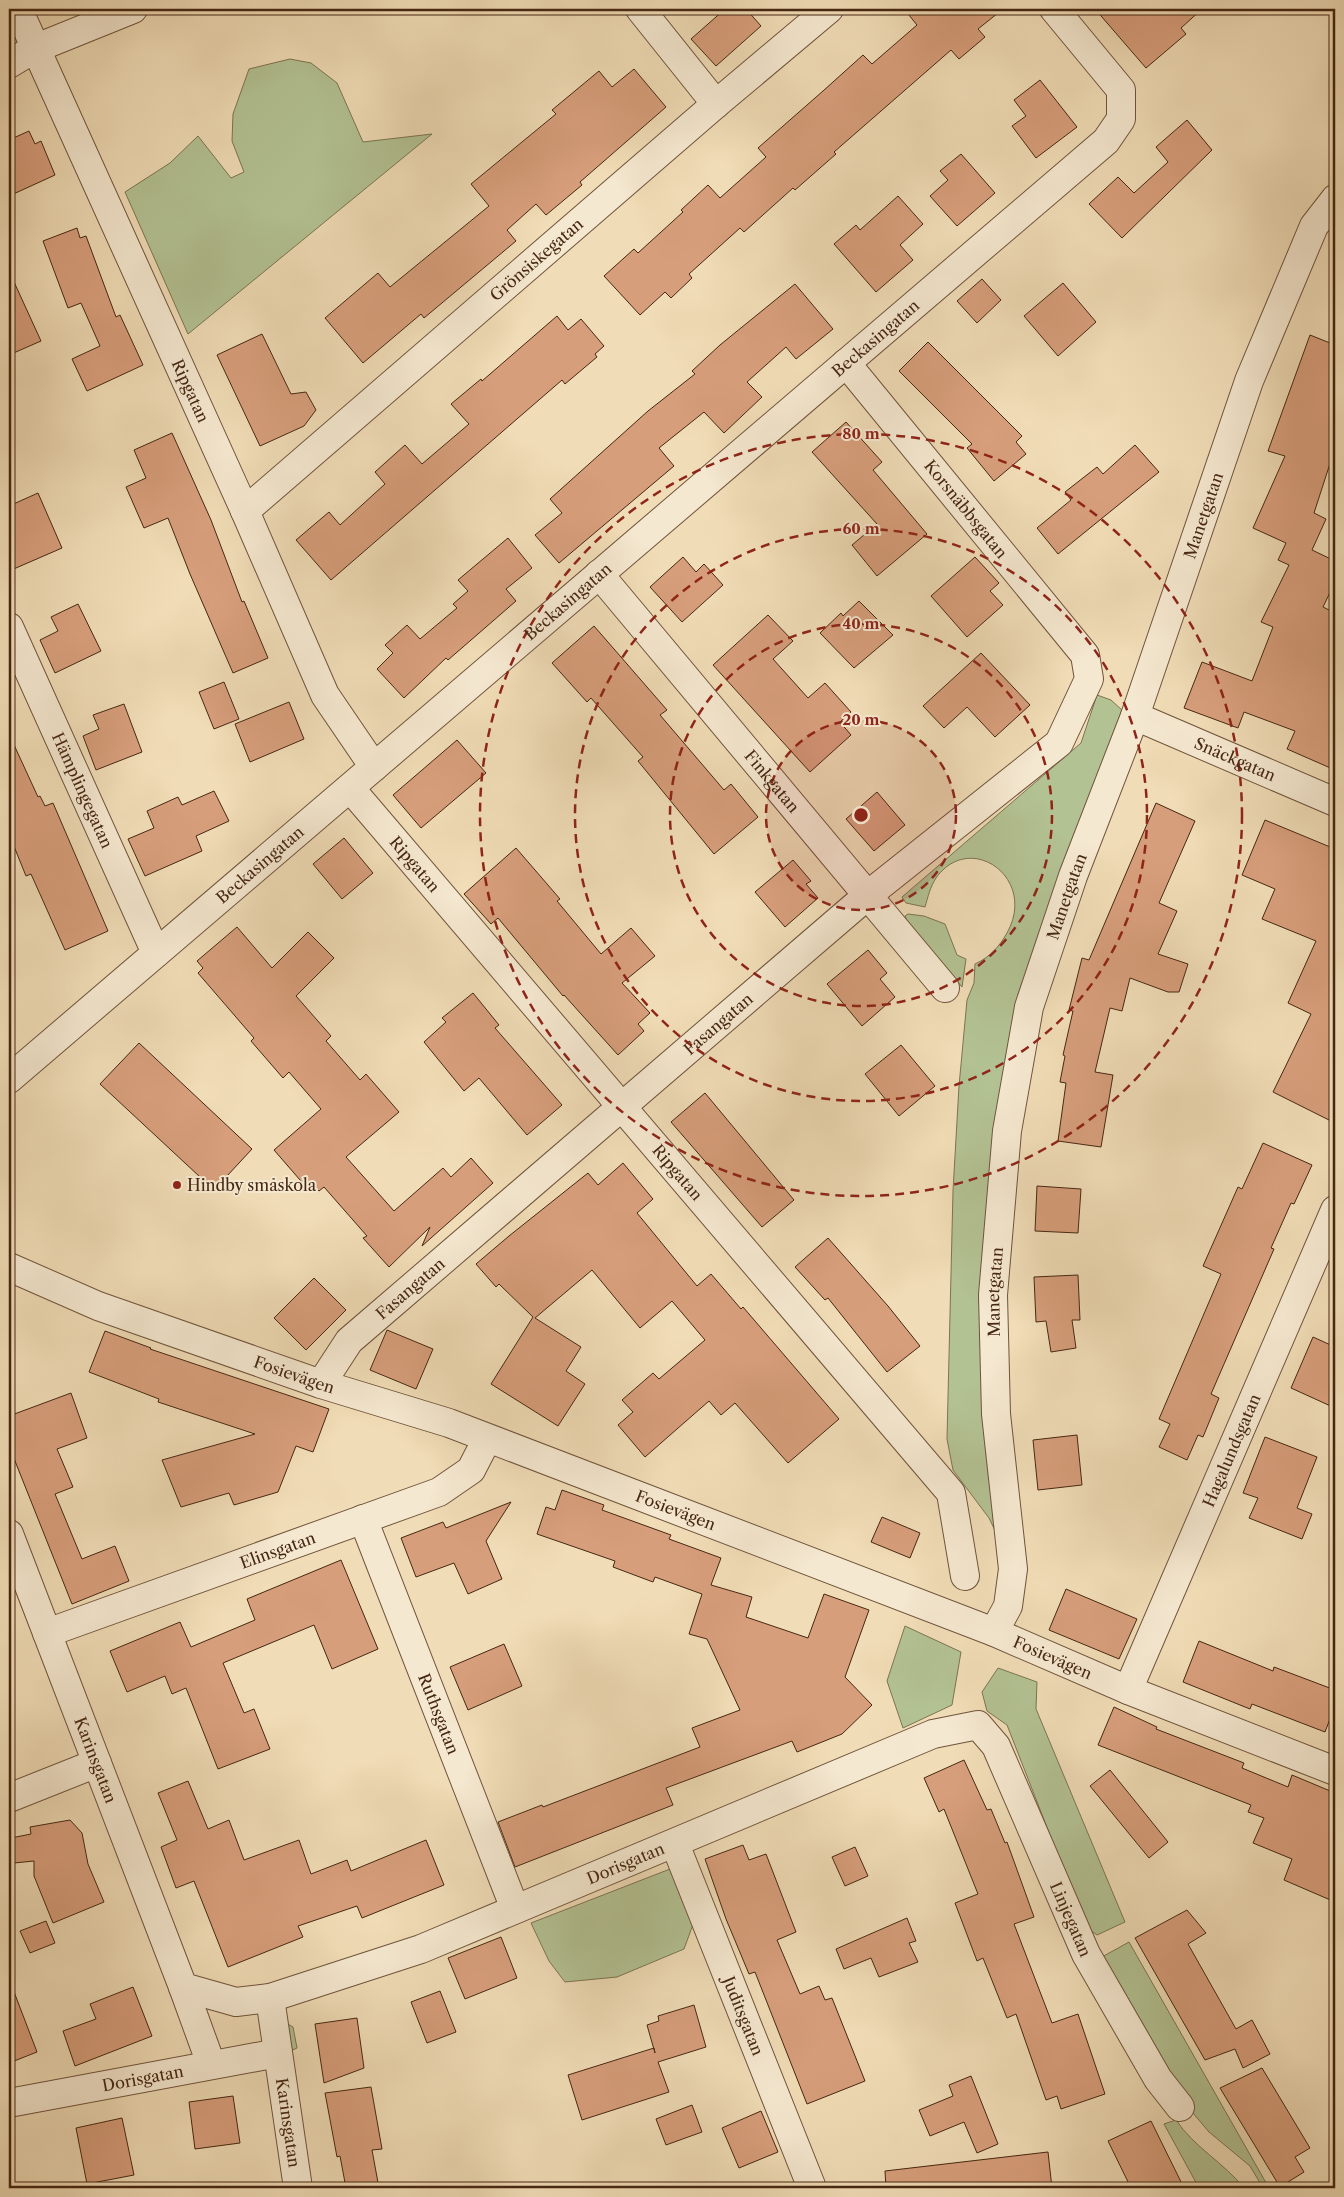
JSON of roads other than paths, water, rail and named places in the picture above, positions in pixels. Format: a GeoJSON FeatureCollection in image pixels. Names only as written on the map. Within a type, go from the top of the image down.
{"type":"FeatureCollection","features":[{"type":"Feature","properties":{"kind":"street","name":"Ripgatan"},"geometry":{"type":"LineString","coordinates":[[18,9],[34,49],[245,511],[325,694],[374,767]]}},
{"type":"Feature","properties":{"kind":"street"},"geometry":{"type":"LineString","coordinates":[[9,64],[34,49],[133,9]]}},
{"type":"Feature","properties":{"kind":"street"},"geometry":{"type":"LineString","coordinates":[[640,9],[716,104]]}},
{"type":"Feature","properties":{"kind":"street","name":"Grönsiskegatan"},"geometry":{"type":"LineString","coordinates":[[245,511],[716,104],[829,9]]}},
{"type":"Feature","properties":{"kind":"street","name":"Beckasingatan"},"geometry":{"type":"LineString","coordinates":[[9,1079],[1106,140],[1121,119],[1121,90],[1054,9]]}},
{"type":"Feature","properties":{"kind":"street","name":"Manetgatan"},"geometry":{"type":"LineString","coordinates":[[994,1632],[1008,1606],[1013,1569],[996,1414],[993,1295],[1007,1131],[1029,1007],[1074,876],[1135,716],[1249,382],[1314,226],[1335,199]]}},
{"type":"Feature","properties":{"kind":"street","name":"Korsnäbbsgatan"},"geometry":{"type":"LineString","coordinates":[[846,363],[1086,655]]}},
{"type":"Feature","properties":{"kind":"street","name":"Finkgatan"},"geometry":{"type":"LineString","coordinates":[[599,574],[945,988]]}},
{"type":"Feature","properties":{"kind":"street","name":"Hämplingegatan"},"geometry":{"type":"LineString","coordinates":[[9,627],[156,953]]}},
{"type":"Feature","properties":{"kind":"street","name":"Fasangatan"},"geometry":{"type":"LineString","coordinates":[[321,1384],[349,1341],[868,895],[1059,743],[1089,679],[1086,655]]}},
{"type":"Feature","properties":{"kind":"street","name":"Snäckgatan"},"geometry":{"type":"LineString","coordinates":[[1135,716],[1335,802]]}},
{"type":"Feature","properties":{"kind":"street","name":"Ripgatan"},"geometry":{"type":"LineString","coordinates":[[350,788],[951,1493],[965,1576]]}},
{"type":"Feature","properties":{"kind":"street","name":"Hagalundsgatan"},"geometry":{"type":"LineString","coordinates":[[1128,1690],[1335,1210]]}},
{"type":"Feature","properties":{"kind":"street","name":"Fosievägen"},"geometry":{"type":"LineString","coordinates":[[9,1267],[98,1306],[321,1384],[449,1423],[994,1632],[1128,1690],[1335,1771]]}},
{"type":"Feature","properties":{"kind":"street","name":"Elinsgatan"},"geometry":{"type":"LineString","coordinates":[[47,1633],[438,1492],[471,1470],[487,1439]]}},
{"type":"Feature","properties":{"kind":"street","name":"Ruthsgatan"},"geometry":{"type":"LineString","coordinates":[[363,1519],[515,1909]]}},
{"type":"Feature","properties":{"kind":"street","name":"Karinsgatan"},"geometry":{"type":"LineString","coordinates":[[9,1534],[184,1987],[211,2064]]}},
{"type":"Feature","properties":{"kind":"street","name":"Dorisgatan"},"geometry":{"type":"LineString","coordinates":[[270,1998],[421,1949],[675,1844],[933,1734],[978,1725]]}},
{"type":"Feature","properties":{"kind":"street","name":"Linjegatan"},"geometry":{"type":"LineString","coordinates":[[978,1725],[996,1746],[1086,1954],[1158,2079],[1180,2107]]}},
{"type":"Feature","properties":{"kind":"street"},"geometry":{"type":"LineString","coordinates":[[9,1798],[97,1763]]}},
{"type":"Feature","properties":{"kind":"street","name":"Juditsgatan"},"geometry":{"type":"LineString","coordinates":[[675,1844],[812,2188]]}},
{"type":"Feature","properties":{"kind":"street"},"geometry":{"type":"LineString","coordinates":[[184,1987],[236,2002],[270,1998]]}},
{"type":"Feature","properties":{"kind":"street","name":"Karinsgatan"},"geometry":{"type":"LineString","coordinates":[[270,1998],[298,2188]]}},
{"type":"Feature","properties":{"kind":"street","name":"Dorisgatan"},"geometry":{"type":"LineString","coordinates":[[9,2103],[278,2053]]}},
{"type":"Feature","properties":{"kind":"place","name":"Hindby småskola"},"geometry":{"type":"Point","coordinates":[177,1185]}}]}
